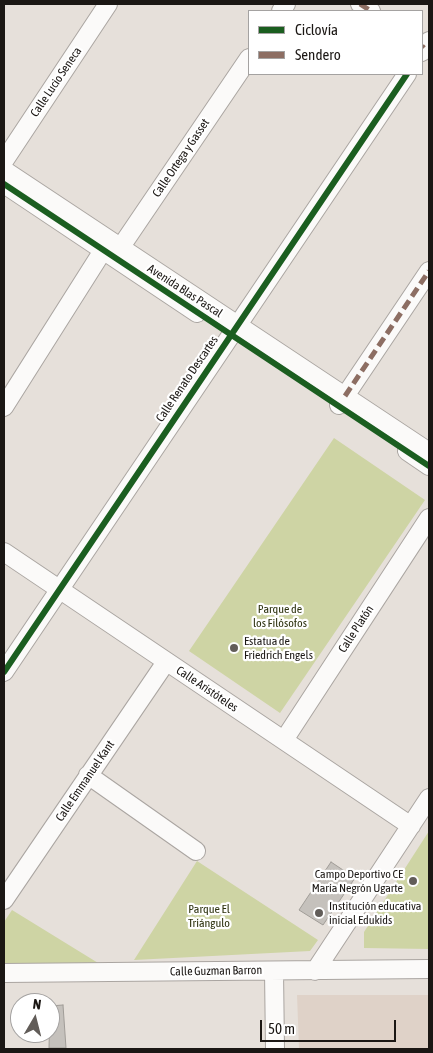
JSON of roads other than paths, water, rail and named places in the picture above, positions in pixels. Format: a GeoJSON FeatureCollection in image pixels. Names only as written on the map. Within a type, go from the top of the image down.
{"type":"FeatureCollection","features":[{"type":"Feature","properties":{"kind":"street","name":"Calle Lucio Seneca"},"geometry":{"type":"LineString","coordinates":[[4,161],[108,4]]}},
{"type":"Feature","properties":{"kind":"street","name":"Calle Ortega y Gasset"},"geometry":{"type":"LineString","coordinates":[[4,407],[112,249],[248,59]]}},
{"type":"Feature","properties":{"kind":"street","name":"Calle Renato Descartes"},"geometry":{"type":"LineString","coordinates":[[4,672],[406,75]]}},
{"type":"Feature","properties":{"kind":"street","name":"Avenida Blas Pascal"},"geometry":{"type":"LineString","coordinates":[[4,170],[112,249]]}},
{"type":"Feature","properties":{"kind":"street","name":"Avenida Blas Pascal"},"geometry":{"type":"LineString","coordinates":[[4,184],[112,249],[342,401],[429,452]]}},
{"type":"Feature","properties":{"kind":"street"},"geometry":{"type":"LineString","coordinates":[[342,401],[429,271]]}},
{"type":"Feature","properties":{"kind":"street","name":"Avenida Blas Pascal"},"geometry":{"type":"LineString","coordinates":[[342,401],[429,466]]}},
{"type":"Feature","properties":{"kind":"street","name":"Calle Platón"},"geometry":{"type":"LineString","coordinates":[[284,740],[429,518]]}},
{"type":"Feature","properties":{"kind":"street","name":"Calle Aristóteles"},"geometry":{"type":"LineString","coordinates":[[4,552],[411,826]]}},
{"type":"Feature","properties":{"kind":"street","name":"Calle Emmanuel Kant"},"geometry":{"type":"LineString","coordinates":[[4,900],[166,662]]}},
{"type":"Feature","properties":{"kind":"street"},"geometry":{"type":"LineString","coordinates":[[88,775],[196,851]]}},
{"type":"Feature","properties":{"kind":"street"},"geometry":{"type":"LineString","coordinates":[[315,970],[429,798]]}},
{"type":"Feature","properties":{"kind":"street","name":"Calle Guzman Barron"},"geometry":{"type":"LineString","coordinates":[[4,974],[429,969]]}},
{"type":"Feature","properties":{"kind":"street"},"geometry":{"type":"LineString","coordinates":[[274,971],[275,1049]]}},
{"type":"Feature","properties":{"kind":"place","name":"Estatua de Friedrich Engels"},"geometry":{"type":"Point","coordinates":[234,648]}},
{"type":"Feature","properties":{"kind":"place","name":"Campo Deportivo CE María Negrón Ugarte"},"geometry":{"type":"Point","coordinates":[413,881]}},
{"type":"Feature","properties":{"kind":"place","name":"Institución educativa inicial Edukids"},"geometry":{"type":"Point","coordinates":[319,913]}},
{"type":"Feature","properties":{"kind":"park label","name":"Parque de los Filósofos"},"geometry":{"type":"Point","coordinates":[280,616]}},
{"type":"Feature","properties":{"kind":"park label","name":"Parque El Triángulo"},"geometry":{"type":"Point","coordinates":[209,916]}}]}
